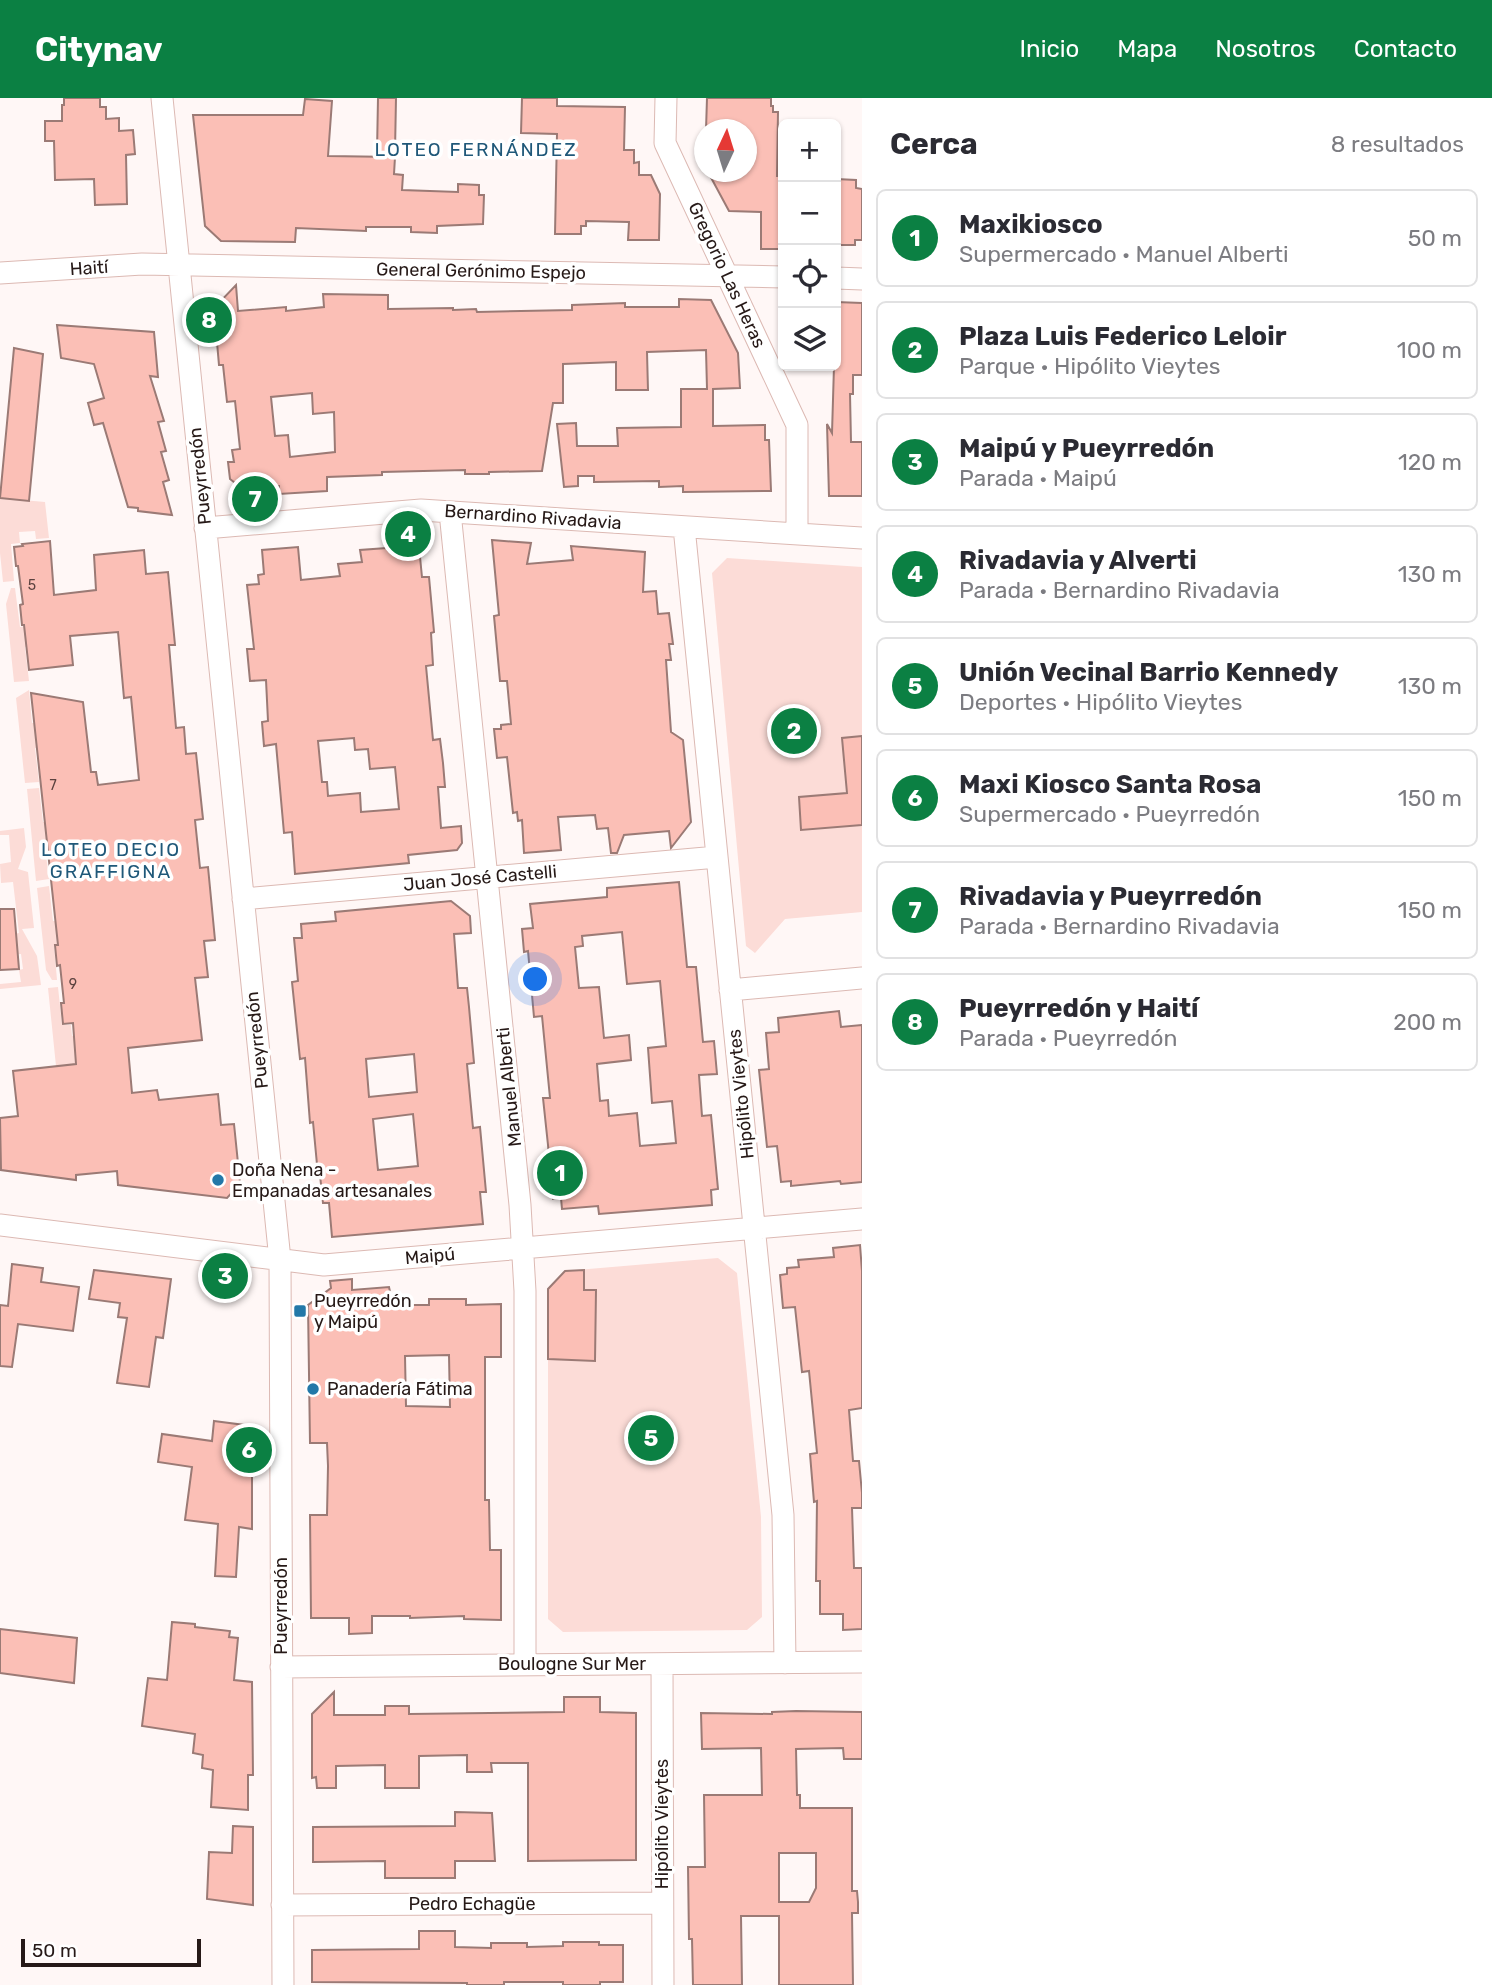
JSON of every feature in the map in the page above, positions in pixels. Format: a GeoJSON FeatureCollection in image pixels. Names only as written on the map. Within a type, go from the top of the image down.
{"type":"FeatureCollection","features":[{"type":"Feature","properties":{"kind":"street","name":"Pueyrredón"},"geometry":{"type":"LineString","coordinates":[[162,98],[280,1260],[283,1985]]}},
{"type":"Feature","properties":{"kind":"street","name":"Gregorio Las Heras"},"geometry":{"type":"LineString","coordinates":[[666,98],[665,143],[797,425],[797,534]]}},
{"type":"Feature","properties":{"kind":"street","name":"Haití"},"geometry":{"type":"LineString","coordinates":[[0,273],[142,264],[178,265]]}},
{"type":"Feature","properties":{"kind":"street","name":"General Gerónimo Espejo"},"geometry":{"type":"LineString","coordinates":[[178,265],[778,277]]}},
{"type":"Feature","properties":{"kind":"street"},"geometry":{"type":"LineString","coordinates":[[841,278],[862,279]]}},
{"type":"Feature","properties":{"kind":"street","name":"Bernardino Rivadavia"},"geometry":{"type":"LineString","coordinates":[[205,528],[421,510],[862,538]]}},
{"type":"Feature","properties":{"kind":"street","name":"Manuel Alberti"},"geometry":{"type":"LineString","coordinates":[[450,512],[523,1248],[525,1665]]}},
{"type":"Feature","properties":{"kind":"street","name":"Hipólito Vieytes"},"geometry":{"type":"LineString","coordinates":[[684,527],[783,1515],[785,1663]]}},
{"type":"Feature","properties":{"kind":"street","name":"Juan José Castelli"},"geometry":{"type":"LineString","coordinates":[[243,899],[717,857]]}},
{"type":"Feature","properties":{"kind":"street"},"geometry":{"type":"LineString","coordinates":[[730,990],[862,978]]}},
{"type":"Feature","properties":{"kind":"street","name":"Maipú"},"geometry":{"type":"LineString","coordinates":[[0,1225],[324,1265],[862,1219]]}},
{"type":"Feature","properties":{"kind":"street","name":"Boulogne Sur Mer"},"geometry":{"type":"LineString","coordinates":[[281,1667],[862,1662]]}},
{"type":"Feature","properties":{"kind":"street","name":"Hipólito Vieytes"},"geometry":{"type":"LineString","coordinates":[[662,1664],[663,1985]]}},
{"type":"Feature","properties":{"kind":"street","name":"Pedro Echagüe"},"geometry":{"type":"LineString","coordinates":[[282,1905],[662,1903]]}},
{"type":"Feature","properties":{"kind":"shaded area"},"geometry":{"type":"Polygon","coordinates":[[[0,498],[45,502],[49,538],[36,539],[35,531],[19,532],[20,543],[11,544],[14,581],[3,582],[0,498]]]}},
{"type":"Feature","properties":{"kind":"shaded area"},"geometry":{"type":"Polygon","coordinates":[[[727,558],[862,567],[862,912],[785,919],[755,953],[746,946],[712,573],[727,558]]]}},
{"type":"Feature","properties":{"kind":"shaded area"},"geometry":{"type":"Polygon","coordinates":[[[11,588],[15,588],[20,627],[29,626],[31,646],[25,647],[29,681],[14,682],[6,604],[11,588]]]}},
{"type":"Feature","properties":{"kind":"shaded area"},"geometry":{"type":"Polygon","coordinates":[[[29,690],[32,723],[39,723],[41,747],[35,748],[39,782],[25,783],[16,698],[29,690]]]}},
{"type":"Feature","properties":{"kind":"shaded area"},"geometry":{"type":"Polygon","coordinates":[[[39,788],[43,822],[50,822],[52,846],[45,847],[49,879],[36,881],[27,789],[39,788]]]}},
{"type":"Feature","properties":{"kind":"shaded area"},"geometry":{"type":"Polygon","coordinates":[[[24,828],[26,847],[18,869],[28,872],[34,928],[22,929],[37,956],[41,985],[0,989],[0,984],[21,982],[19,970],[23,969],[21,954],[9,955],[7,935],[19,933],[13,882],[1,883],[0,864],[11,862],[9,835],[0,835],[0,831],[24,828]]]}},
{"type":"Feature","properties":{"kind":"shaded area"},"geometry":{"type":"Polygon","coordinates":[[[49,886],[53,921],[60,921],[63,943],[54,945],[57,980],[52,980],[46,970],[37,888],[49,886]]]}},
{"type":"Feature","properties":{"kind":"shaded area"},"geometry":{"type":"Polygon","coordinates":[[[58,987],[62,1025],[71,1025],[72,1036],[87,1034],[103,1061],[56,1066],[48,988],[58,987]]]}},
{"type":"Feature","properties":{"kind":"shaded area"},"geometry":{"type":"Polygon","coordinates":[[[718,1258],[737,1273],[761,1517],[762,1617],[747,1630],[563,1632],[548,1619],[548,1289],[565,1271],[718,1258]]]}},
{"type":"Feature","properties":{"kind":"building"},"geometry":{"type":"Polygon","coordinates":[[[64,98],[100,98],[100,107],[106,107],[106,119],[119,118],[119,131],[133,130],[135,154],[126,155],[127,204],[95,205],[94,179],[55,180],[54,141],[45,141],[45,121],[62,121],[64,98]]]}},
{"type":"Feature","properties":{"kind":"building"},"geometry":{"type":"Polygon","coordinates":[[[378,98],[396,98],[395,152],[377,152],[378,98]]]}},
{"type":"Feature","properties":{"kind":"building"},"geometry":{"type":"Polygon","coordinates":[[[522,98],[557,98],[557,106],[625,107],[624,150],[634,150],[634,163],[639,162],[639,175],[651,175],[660,194],[659,240],[628,240],[629,222],[586,221],[586,226],[581,226],[581,234],[555,234],[557,134],[521,133],[522,98]]]}},
{"type":"Feature","properties":{"kind":"building"},"geometry":{"type":"Polygon","coordinates":[[[707,98],[771,98],[773,112],[778,112],[778,249],[761,249],[761,212],[729,211],[713,182],[757,182],[757,119],[706,119],[707,98]]]}},
{"type":"Feature","properties":{"kind":"building"},"geometry":{"type":"Polygon","coordinates":[[[305,99],[332,101],[328,156],[395,157],[394,174],[403,175],[402,190],[458,192],[458,184],[479,185],[479,195],[484,195],[483,224],[437,226],[437,233],[411,232],[411,227],[366,227],[366,231],[296,228],[295,242],[221,241],[205,226],[193,115],[303,115],[305,99]]]}},
{"type":"Feature","properties":{"kind":"building"},"geometry":{"type":"Polygon","coordinates":[[[841,179],[856,180],[856,188],[862,189],[862,240],[855,240],[855,245],[841,245],[841,179]]]}},
{"type":"Feature","properties":{"kind":"building"},"geometry":{"type":"Polygon","coordinates":[[[236,285],[238,311],[286,307],[286,311],[324,307],[323,294],[388,295],[388,309],[453,308],[476,309],[477,312],[572,310],[572,305],[625,303],[625,307],[679,307],[679,299],[711,300],[738,353],[740,388],[713,389],[713,426],[765,425],[765,440],[769,440],[771,491],[683,492],[683,486],[659,487],[659,481],[594,482],[594,476],[578,476],[578,486],[564,487],[557,424],[576,423],[577,446],[618,446],[617,428],[681,427],[681,389],[707,389],[706,350],[647,352],[648,390],[616,390],[616,362],[563,364],[563,403],[553,403],[542,471],[489,474],[465,474],[465,470],[382,472],[382,475],[327,477],[327,491],[279,494],[279,486],[244,490],[230,479],[228,462],[234,462],[232,450],[240,449],[235,401],[227,402],[223,365],[219,365],[214,308],[236,285]],[[312,393],[271,397],[275,436],[288,435],[290,457],[335,452],[334,412],[313,414],[312,393]]]}},
{"type":"Feature","properties":{"kind":"building"},"geometry":{"type":"Polygon","coordinates":[[[841,302],[862,303],[862,375],[853,375],[853,394],[850,394],[851,442],[862,442],[862,496],[829,496],[827,424],[832,433],[834,371],[841,371],[841,302]]]}},
{"type":"Feature","properties":{"kind":"building"},"geometry":{"type":"Polygon","coordinates":[[[57,325],[154,332],[158,377],[150,376],[164,421],[158,422],[166,451],[161,452],[169,480],[163,482],[172,515],[138,511],[138,508],[128,507],[103,423],[94,425],[88,403],[104,398],[94,364],[61,358],[57,325]]]}},
{"type":"Feature","properties":{"kind":"building"},"geometry":{"type":"Polygon","coordinates":[[[14,348],[43,354],[29,501],[0,498],[14,348]]]}},
{"type":"Feature","properties":{"kind":"building"},"geometry":{"type":"Polygon","coordinates":[[[492,540],[531,543],[527,564],[573,560],[571,546],[645,552],[643,592],[656,591],[658,614],[669,613],[673,644],[669,644],[671,660],[666,660],[671,732],[683,740],[691,822],[671,848],[669,831],[624,835],[617,853],[611,853],[608,828],[597,829],[595,815],[558,817],[561,850],[524,853],[522,820],[518,821],[517,812],[513,813],[507,757],[497,758],[494,729],[511,724],[507,681],[500,681],[494,616],[499,615],[492,540]]]}},
{"type":"Feature","properties":{"kind":"building"},"geometry":{"type":"Polygon","coordinates":[[[50,541],[54,595],[96,590],[94,555],[144,550],[146,574],[168,572],[175,645],[169,645],[176,728],[184,727],[186,754],[196,753],[203,819],[195,820],[200,868],[208,867],[215,940],[204,941],[208,977],[195,978],[202,1040],[128,1048],[132,1093],[157,1090],[159,1100],[218,1094],[221,1125],[234,1124],[240,1184],[227,1198],[118,1185],[117,1171],[76,1175],[76,1180],[1,1170],[0,1118],[18,1116],[13,1071],[76,1064],[73,1023],[63,1024],[61,1003],[64,1003],[60,965],[57,966],[55,945],[58,945],[31,693],[83,702],[91,772],[96,772],[98,785],[139,780],[131,697],[124,698],[118,632],[70,636],[73,665],[29,670],[14,547],[50,541]]]}},
{"type":"Feature","properties":{"kind":"building"},"geometry":{"type":"Polygon","coordinates":[[[414,546],[415,557],[420,557],[422,577],[429,577],[434,632],[431,633],[433,665],[426,666],[433,740],[440,739],[443,763],[445,787],[438,787],[441,828],[461,826],[462,843],[457,850],[408,855],[409,863],[295,874],[292,832],[284,833],[276,744],[264,746],[262,722],[268,721],[266,680],[250,681],[247,649],[254,649],[247,585],[259,584],[258,575],[264,574],[262,550],[298,547],[301,580],[340,576],[338,564],[362,562],[360,550],[414,546]],[[354,738],[318,741],[322,782],[327,782],[328,796],[360,793],[361,812],[399,809],[395,767],[370,769],[368,749],[355,750],[354,738]]]}},
{"type":"Feature","properties":{"kind":"building"},"geometry":{"type":"Polygon","coordinates":[[[862,736],[862,825],[801,830],[799,797],[847,793],[842,738],[862,736]]]}},
{"type":"Feature","properties":{"kind":"building"},"geometry":{"type":"Polygon","coordinates":[[[679,882],[687,967],[696,967],[703,1042],[714,1041],[717,1074],[699,1075],[702,1116],[711,1115],[718,1189],[711,1190],[712,1205],[599,1214],[598,1206],[562,1209],[561,1198],[553,1199],[543,1098],[550,1098],[542,1016],[534,1017],[528,951],[524,952],[522,929],[533,928],[530,904],[607,897],[607,888],[679,882]],[[622,932],[582,936],[583,946],[575,947],[579,988],[599,987],[604,1038],[629,1035],[631,1060],[597,1064],[600,1101],[608,1100],[609,1116],[637,1113],[640,1146],[676,1143],[672,1101],[652,1103],[648,1048],[666,1046],[660,981],[627,984],[622,932]]]}},
{"type":"Feature","properties":{"kind":"building"},"geometry":{"type":"Polygon","coordinates":[[[451,901],[470,916],[471,933],[454,934],[458,988],[467,988],[469,1007],[474,1063],[467,1064],[473,1128],[480,1127],[486,1192],[480,1192],[483,1224],[332,1237],[329,1203],[323,1203],[318,1175],[313,1122],[310,1123],[305,1058],[300,1059],[292,982],[298,981],[294,938],[302,938],[301,924],[336,921],[335,912],[451,901]],[[414,1054],[366,1059],[369,1097],[417,1092],[414,1054]],[[413,1114],[373,1119],[378,1170],[418,1166],[413,1114]]]}},
{"type":"Feature","properties":{"kind":"building"},"geometry":{"type":"Polygon","coordinates":[[[0,909],[14,909],[19,969],[0,970],[0,909]]]}},
{"type":"Feature","properties":{"kind":"building"},"geometry":{"type":"Polygon","coordinates":[[[839,1011],[841,1027],[862,1025],[862,1182],[841,1184],[840,1181],[791,1186],[791,1181],[781,1182],[777,1146],[767,1147],[759,1070],[769,1069],[766,1033],[779,1032],[778,1018],[839,1011]]]}},
{"type":"Feature","properties":{"kind":"building"},"geometry":{"type":"Polygon","coordinates":[[[860,1245],[862,1408],[849,1410],[853,1461],[859,1461],[862,1493],[862,1508],[852,1508],[854,1568],[862,1568],[862,1629],[843,1630],[843,1614],[820,1614],[820,1581],[816,1581],[817,1501],[814,1502],[810,1454],[817,1453],[809,1371],[802,1372],[795,1307],[783,1308],[780,1275],[787,1274],[787,1268],[799,1267],[798,1260],[834,1257],[833,1248],[860,1245]]]}},
{"type":"Feature","properties":{"kind":"building"},"geometry":{"type":"Polygon","coordinates":[[[12,1264],[43,1268],[41,1282],[79,1287],[73,1331],[18,1324],[12,1367],[0,1366],[0,1305],[8,1306],[12,1264]]]}},
{"type":"Feature","properties":{"kind":"building"},"geometry":{"type":"Polygon","coordinates":[[[94,1270],[171,1279],[163,1338],[156,1337],[149,1387],[117,1383],[127,1318],[118,1317],[120,1303],[89,1299],[94,1270]]]}},
{"type":"Feature","properties":{"kind":"building"},"geometry":{"type":"Polygon","coordinates":[[[584,1270],[584,1290],[596,1290],[595,1361],[548,1359],[548,1289],[565,1271],[584,1270]]]}},
{"type":"Feature","properties":{"kind":"building"},"geometry":{"type":"Polygon","coordinates":[[[352,1279],[352,1290],[389,1287],[393,1305],[429,1305],[429,1299],[466,1299],[466,1305],[501,1304],[501,1357],[485,1357],[485,1500],[489,1500],[490,1550],[501,1550],[501,1620],[464,1619],[464,1616],[372,1616],[372,1633],[349,1634],[349,1618],[311,1618],[310,1515],[327,1515],[328,1466],[327,1443],[310,1443],[308,1305],[331,1288],[330,1281],[352,1279]],[[449,1355],[405,1356],[406,1406],[450,1407],[449,1355]]]}},
{"type":"Feature","properties":{"kind":"building"},"geometry":{"type":"Polygon","coordinates":[[[214,1421],[252,1426],[252,1529],[239,1527],[236,1577],[215,1576],[218,1524],[185,1520],[192,1467],[158,1462],[162,1434],[212,1441],[214,1421]]]}},
{"type":"Feature","properties":{"kind":"building"},"geometry":{"type":"Polygon","coordinates":[[[172,1622],[230,1631],[229,1637],[238,1638],[234,1680],[252,1682],[253,1775],[248,1775],[248,1810],[211,1807],[213,1770],[202,1768],[203,1755],[193,1753],[195,1734],[142,1726],[148,1678],[167,1680],[172,1622]]]}},
{"type":"Feature","properties":{"kind":"building"},"geometry":{"type":"Polygon","coordinates":[[[0,1629],[77,1638],[74,1683],[0,1673],[0,1629]]]}},
{"type":"Feature","properties":{"kind":"building"},"geometry":{"type":"Polygon","coordinates":[[[334,1692],[334,1715],[385,1715],[385,1706],[409,1706],[409,1714],[564,1712],[564,1697],[600,1697],[600,1712],[636,1713],[636,1860],[528,1861],[528,1763],[491,1763],[492,1772],[467,1772],[467,1755],[419,1756],[419,1788],[385,1788],[385,1765],[336,1766],[336,1788],[317,1788],[316,1777],[312,1778],[312,1714],[334,1692]]]}},
{"type":"Feature","properties":{"kind":"building"},"geometry":{"type":"Polygon","coordinates":[[[862,1712],[862,1759],[844,1759],[843,1748],[796,1749],[797,1795],[800,1795],[800,1808],[852,1808],[852,1891],[857,1891],[858,1902],[858,1913],[852,1913],[853,1985],[779,1985],[779,1916],[741,1916],[742,1985],[693,1985],[688,1867],[705,1867],[704,1795],[762,1795],[761,1748],[702,1749],[701,1713],[862,1712]],[[779,1853],[779,1902],[809,1902],[816,1888],[816,1853],[779,1853]]]}},
{"type":"Feature","properties":{"kind":"building"},"geometry":{"type":"Polygon","coordinates":[[[455,1812],[492,1813],[495,1861],[455,1861],[455,1878],[385,1878],[385,1861],[313,1862],[313,1827],[455,1826],[455,1812]]]}},
{"type":"Feature","properties":{"kind":"building"},"geometry":{"type":"Polygon","coordinates":[[[233,1826],[253,1827],[253,1905],[207,1899],[209,1852],[232,1853],[233,1826]]]}},
{"type":"Feature","properties":{"kind":"building"},"geometry":{"type":"Polygon","coordinates":[[[419,1931],[455,1931],[455,1947],[491,1948],[491,1943],[527,1943],[527,1947],[563,1946],[563,1942],[623,1945],[623,1982],[600,1982],[600,1985],[504,1982],[504,1985],[467,1985],[312,1982],[312,1950],[419,1949],[419,1931]]]}},
{"type":"Feature","properties":{"kind":"place","name":"Pueyrredón y Haití"},"geometry":{"type":"Point","coordinates":[209,320]}},
{"type":"Feature","properties":{"kind":"place","name":"Rivadavia y Pueyrredón"},"geometry":{"type":"Point","coordinates":[255,499]}},
{"type":"Feature","properties":{"kind":"place","name":"Rivadavia y Alverti"},"geometry":{"type":"Point","coordinates":[408,534]}},
{"type":"Feature","properties":{"kind":"place","name":"Plaza Luis Federico Leloir"},"geometry":{"type":"Point","coordinates":[794,731]}},
{"type":"Feature","properties":{"kind":"place","name":"Maxikiosco"},"geometry":{"type":"Point","coordinates":[560,1173]}},
{"type":"Feature","properties":{"kind":"place","name":"Doña Nena - Empanadas artesanales"},"geometry":{"type":"Point","coordinates":[218,1180]}},
{"type":"Feature","properties":{"kind":"place","name":"Maipú y Pueyrredón"},"geometry":{"type":"Point","coordinates":[225,1276]}},
{"type":"Feature","properties":{"kind":"place","name":"Pueyrredón y Maipú"},"geometry":{"type":"Point","coordinates":[300,1311]}},
{"type":"Feature","properties":{"kind":"place","name":"Panadería Fátima"},"geometry":{"type":"Point","coordinates":[313,1389]}},
{"type":"Feature","properties":{"kind":"place","name":"Unión Vecinal Barrio Kennedy"},"geometry":{"type":"Point","coordinates":[651,1438]}},
{"type":"Feature","properties":{"kind":"place","name":"Maxi Kiosco Santa Rosa"},"geometry":{"type":"Point","coordinates":[249,1450]}},
{"type":"Feature","properties":{"kind":"district","name":"LOTEO FERNÁNDEZ"},"geometry":{"type":"Point","coordinates":[476,149]}},
{"type":"Feature","properties":{"kind":"district","name":"LOTEO DECIO GRAFFIGNA"},"geometry":{"type":"Point","coordinates":[111,860]}}]}
